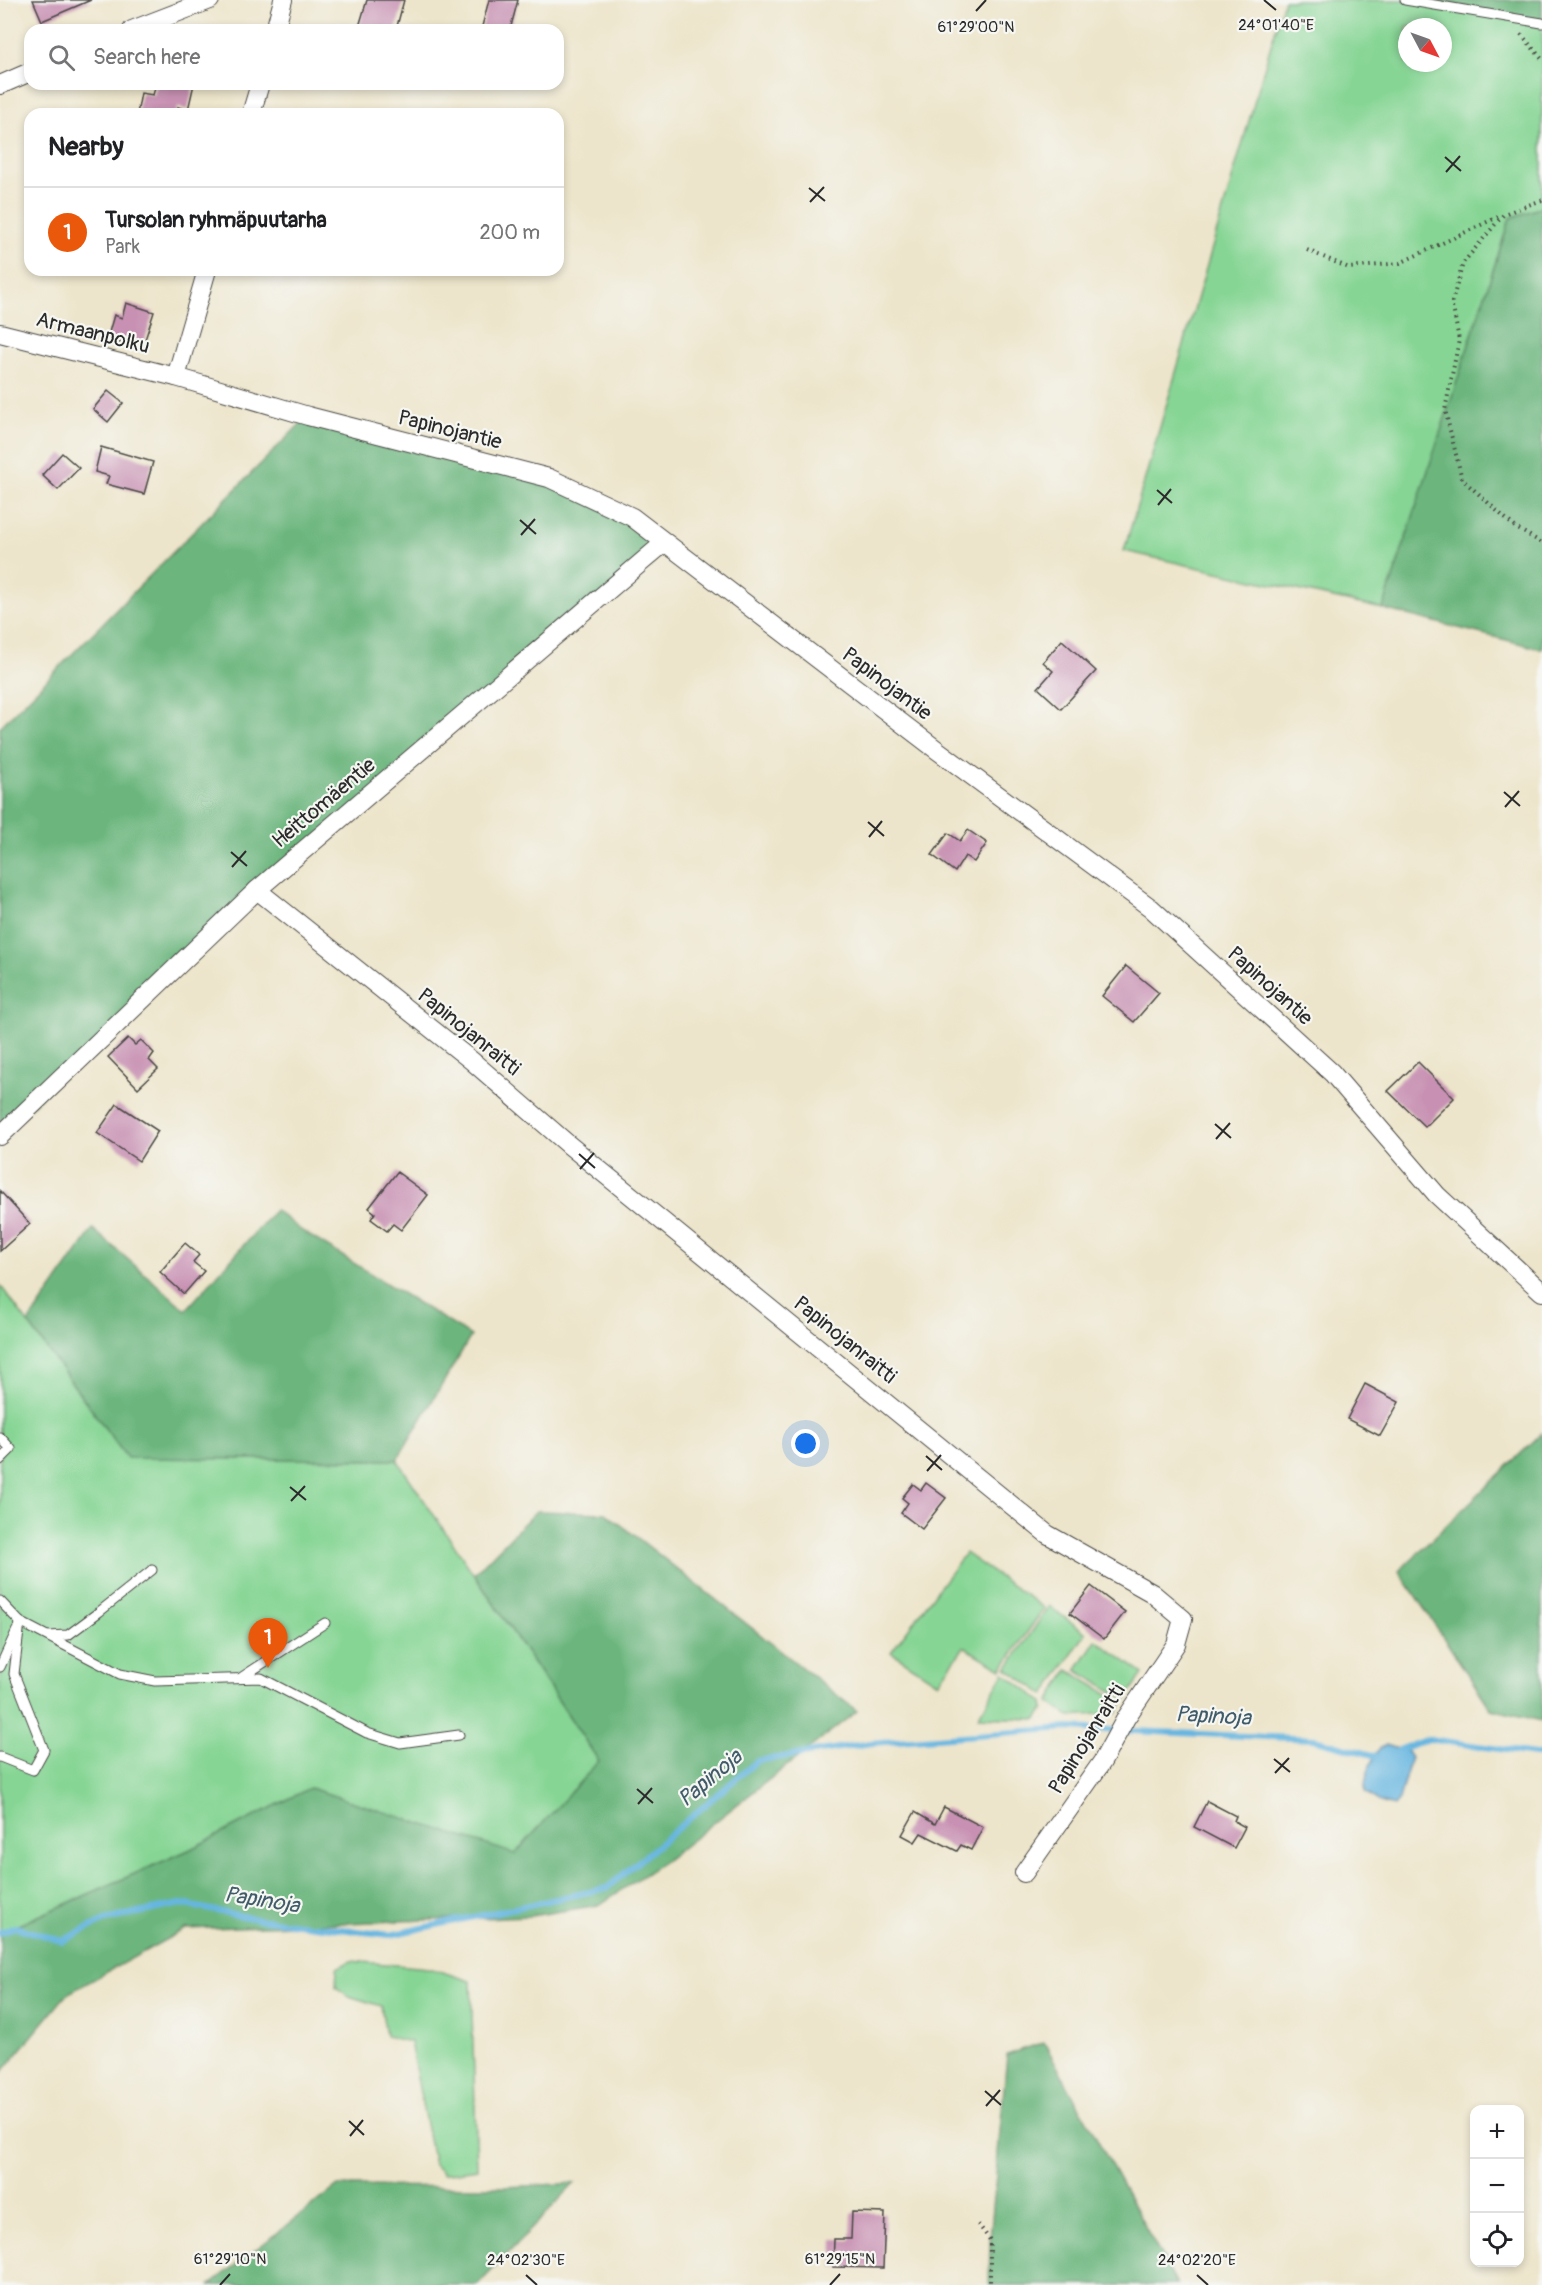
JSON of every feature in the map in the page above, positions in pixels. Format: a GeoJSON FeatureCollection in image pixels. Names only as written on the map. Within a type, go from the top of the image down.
{"type":"FeatureCollection","features":[{"type":"Feature","properties":{"kind":"street"},"geometry":{"type":"LineString","coordinates":[[148,24],[210,0]]}},
{"type":"Feature","properties":{"kind":"street"},"geometry":{"type":"LineString","coordinates":[[277,24],[283,0]]}},
{"type":"Feature","properties":{"kind":"street"},"geometry":{"type":"LineString","coordinates":[[0,85],[24,75]]}},
{"type":"Feature","properties":{"kind":"street"},"geometry":{"type":"LineString","coordinates":[[253,108],[258,90]]}},
{"type":"Feature","properties":{"kind":"street"},"geometry":{"type":"LineString","coordinates":[[176,377],[205,276]]}},
{"type":"Feature","properties":{"kind":"street","name":"Armaanpolku"},"geometry":{"type":"LineString","coordinates":[[0,333],[176,377]]}},
{"type":"Feature","properties":{"kind":"street","name":"Papinojantie"},"geometry":{"type":"LineString","coordinates":[[176,377],[308,416],[549,478],[632,517],[927,742],[1151,908],[1332,1073],[1437,1195],[1542,1292]]}},
{"type":"Feature","properties":{"kind":"street","name":"Heittomäentie"},"geometry":{"type":"LineString","coordinates":[[0,1136],[257,890],[664,543]]}},
{"type":"Feature","properties":{"kind":"street","name":"Papinojanraitti"},"geometry":{"type":"LineString","coordinates":[[257,890],[472,1061],[569,1145],[1047,1534],[1152,1593],[1183,1619],[1176,1644],[1126,1718],[1102,1762],[1024,1873]]}},
{"type":"Feature","properties":{"kind":"lane"},"geometry":{"type":"LineString","coordinates":[[1405,0],[1542,22]]}},
{"type":"Feature","properties":{"kind":"lane"},"geometry":{"type":"LineString","coordinates":[[0,1437],[11,1449],[0,1460]]}},
{"type":"Feature","properties":{"kind":"lane"},"geometry":{"type":"LineString","coordinates":[[46,1636],[68,1635],[152,1570]]}},
{"type":"Feature","properties":{"kind":"lane"},"geometry":{"type":"LineString","coordinates":[[0,1601],[20,1622],[120,1674],[155,1681],[261,1678],[368,1733],[399,1743],[459,1735]]}},
{"type":"Feature","properties":{"kind":"lane"},"geometry":{"type":"LineString","coordinates":[[0,1666],[20,1622]]}},
{"type":"Feature","properties":{"kind":"lane"},"geometry":{"type":"LineString","coordinates":[[0,1757],[33,1770],[44,1750],[14,1674],[20,1622]]}},
{"type":"Feature","properties":{"kind":"lane"},"geometry":{"type":"LineString","coordinates":[[240,1678],[325,1623]]}},
{"type":"Feature","properties":{"kind":"path"},"geometry":{"type":"LineString","coordinates":[[1504,16],[1542,59]]}},
{"type":"Feature","properties":{"kind":"path"},"geometry":{"type":"LineString","coordinates":[[1307,250],[1349,268],[1400,263],[1504,214],[1542,200]]}},
{"type":"Feature","properties":{"kind":"path"},"geometry":{"type":"LineString","coordinates":[[1504,214],[1463,262],[1452,302],[1459,340],[1445,410],[1462,479],[1516,528],[1542,543]]}},
{"type":"Feature","properties":{"kind":"path"},"geometry":{"type":"LineString","coordinates":[[978,2224],[990,2240],[990,2285]]}},
{"type":"Feature","properties":{"kind":"green space"},"geometry":{"type":"Polygon","coordinates":[[[1284,0],[1429,0],[1542,22],[1542,207],[1510,218],[1383,609],[1124,551],[1284,0]]]}},
{"type":"Feature","properties":{"kind":"green space"},"geometry":{"type":"Polygon","coordinates":[[[1429,0],[1542,0],[1542,22],[1429,0]]]}},
{"type":"Feature","properties":{"kind":"green space"},"geometry":{"type":"Polygon","coordinates":[[[1542,207],[1542,649],[1383,609],[1510,218],[1542,207]]]}},
{"type":"Feature","properties":{"kind":"green space"},"geometry":{"type":"Polygon","coordinates":[[[308,416],[549,478],[664,543],[257,890],[0,1136],[0,727],[308,416]]]}},
{"type":"Feature","properties":{"kind":"green space"},"geometry":{"type":"Polygon","coordinates":[[[275,1210],[302,1231],[471,1336],[397,1460],[127,1458],[28,1323],[93,1229],[186,1310],[275,1210]]]}},
{"type":"Feature","properties":{"kind":"green space"},"geometry":{"type":"Polygon","coordinates":[[[0,1285],[127,1458],[397,1460],[599,1761],[515,1855],[310,1788],[189,1850],[0,1933],[0,1285]]]}},
{"type":"Feature","properties":{"kind":"green space"},"geometry":{"type":"Polygon","coordinates":[[[1542,1433],[1542,1721],[1491,1709],[1399,1571],[1542,1433]]]}},
{"type":"Feature","properties":{"kind":"green space"},"geometry":{"type":"Polygon","coordinates":[[[536,1511],[606,1513],[857,1711],[666,1860],[599,1905],[531,1916],[185,1929],[67,1994],[0,2075],[0,1933],[189,1850],[310,1788],[515,1854],[599,1761],[474,1574],[536,1511]]]}},
{"type":"Feature","properties":{"kind":"green space"},"geometry":{"type":"Polygon","coordinates":[[[965,1553],[1044,1608],[1002,1669],[964,1647],[938,1683],[891,1652],[965,1553]]]}},
{"type":"Feature","properties":{"kind":"green space"},"geometry":{"type":"Polygon","coordinates":[[[1049,1606],[1086,1633],[1045,1695],[1007,1669],[1049,1606]]]}},
{"type":"Feature","properties":{"kind":"green space"},"geometry":{"type":"Polygon","coordinates":[[[1096,1640],[1143,1674],[1126,1699],[1076,1670],[1096,1640]]]}},
{"type":"Feature","properties":{"kind":"green space"},"geometry":{"type":"Polygon","coordinates":[[[1068,1670],[1123,1703],[1116,1713],[1069,1716],[1049,1702],[1068,1670]]]}},
{"type":"Feature","properties":{"kind":"green space"},"geometry":{"type":"Polygon","coordinates":[[[1004,1673],[1043,1702],[1044,1709],[1037,1719],[978,1717],[1004,1673]]]}},
{"type":"Feature","properties":{"kind":"green space"},"geometry":{"type":"Polygon","coordinates":[[[351,1961],[429,1968],[471,1981],[477,2169],[443,2174],[434,2165],[410,2042],[386,2036],[381,2006],[349,1996],[336,1987],[337,1968],[351,1961]]]}},
{"type":"Feature","properties":{"kind":"green space"},"geometry":{"type":"Polygon","coordinates":[[[1044,2042],[1177,2285],[989,2285],[990,2240],[1007,2055],[1044,2042]]]}},
{"type":"Feature","properties":{"kind":"green space"},"geometry":{"type":"Polygon","coordinates":[[[575,2183],[478,2285],[210,2285],[338,2186],[506,2187],[575,2183]]]}},
{"type":"Feature","properties":{"kind":"water"},"geometry":{"type":"Polygon","coordinates":[[[1386,1744],[1407,1751],[1411,1757],[1399,1800],[1394,1806],[1380,1802],[1365,1792],[1370,1766],[1377,1753],[1386,1744]]]}},
{"type":"Feature","properties":{"kind":"building"},"geometry":{"type":"Polygon","coordinates":[[[33,0],[91,0],[42,21],[33,0]]]}},
{"type":"Feature","properties":{"kind":"building"},"geometry":{"type":"Polygon","coordinates":[[[367,0],[404,0],[398,24],[360,24],[367,0]]]}},
{"type":"Feature","properties":{"kind":"building"},"geometry":{"type":"Polygon","coordinates":[[[489,0],[518,0],[512,24],[483,24],[489,0]]]}},
{"type":"Feature","properties":{"kind":"building"},"geometry":{"type":"Polygon","coordinates":[[[154,90],[193,90],[188,108],[138,108],[141,93],[153,95],[154,90]]]}},
{"type":"Feature","properties":{"kind":"building"},"geometry":{"type":"Polygon","coordinates":[[[126,303],[154,312],[142,349],[107,339],[114,315],[122,318],[126,303]]]}},
{"type":"Feature","properties":{"kind":"building"},"geometry":{"type":"Polygon","coordinates":[[[108,391],[123,403],[108,422],[93,409],[108,391]]]}},
{"type":"Feature","properties":{"kind":"building"},"geometry":{"type":"Polygon","coordinates":[[[101,447],[153,462],[144,494],[106,484],[109,476],[95,472],[101,447]]]}},
{"type":"Feature","properties":{"kind":"building"},"geometry":{"type":"Polygon","coordinates":[[[62,453],[79,468],[58,490],[42,475],[62,453]]]}},
{"type":"Feature","properties":{"kind":"building"},"geometry":{"type":"Polygon","coordinates":[[[1062,640],[1096,671],[1061,709],[1038,688],[1053,671],[1043,662],[1062,640]]]}},
{"type":"Feature","properties":{"kind":"building"},"geometry":{"type":"Polygon","coordinates":[[[968,830],[987,843],[974,862],[965,856],[955,872],[932,855],[948,833],[960,841],[968,830]]]}},
{"type":"Feature","properties":{"kind":"building"},"geometry":{"type":"Polygon","coordinates":[[[1126,966],[1159,993],[1134,1022],[1102,996],[1126,966]]]}},
{"type":"Feature","properties":{"kind":"building"},"geometry":{"type":"Polygon","coordinates":[[[128,1038],[135,1045],[141,1040],[154,1053],[149,1060],[158,1069],[138,1088],[108,1057],[128,1038]]]}},
{"type":"Feature","properties":{"kind":"building"},"geometry":{"type":"Polygon","coordinates":[[[1418,1062],[1454,1098],[1425,1127],[1388,1091],[1418,1062]]]}},
{"type":"Feature","properties":{"kind":"building"},"geometry":{"type":"Polygon","coordinates":[[[117,1104],[158,1131],[139,1161],[97,1133],[117,1104]]]}},
{"type":"Feature","properties":{"kind":"building"},"geometry":{"type":"Polygon","coordinates":[[[397,1172],[428,1195],[401,1230],[393,1224],[387,1231],[371,1219],[375,1213],[369,1208],[397,1172]]]}},
{"type":"Feature","properties":{"kind":"building"},"geometry":{"type":"Polygon","coordinates":[[[0,1191],[30,1224],[0,1251],[0,1191]]]}},
{"type":"Feature","properties":{"kind":"building"},"geometry":{"type":"Polygon","coordinates":[[[185,1243],[199,1255],[193,1262],[204,1271],[184,1294],[160,1272],[185,1243]]]}},
{"type":"Feature","properties":{"kind":"building"},"geometry":{"type":"Polygon","coordinates":[[[1365,1384],[1399,1402],[1380,1436],[1347,1419],[1365,1384]]]}},
{"type":"Feature","properties":{"kind":"building"},"geometry":{"type":"Polygon","coordinates":[[[926,1483],[946,1498],[922,1529],[901,1513],[908,1503],[902,1498],[913,1484],[921,1490],[926,1483]]]}},
{"type":"Feature","properties":{"kind":"building"},"geometry":{"type":"Polygon","coordinates":[[[1091,1586],[1125,1612],[1104,1639],[1070,1613],[1091,1586]]]}},
{"type":"Feature","properties":{"kind":"building"},"geometry":{"type":"Polygon","coordinates":[[[1207,1801],[1236,1816],[1234,1821],[1245,1827],[1234,1848],[1194,1827],[1207,1801]]]}},
{"type":"Feature","properties":{"kind":"building"},"geometry":{"type":"Polygon","coordinates":[[[944,1807],[983,1827],[971,1850],[961,1845],[957,1851],[921,1833],[915,1842],[902,1835],[915,1812],[935,1824],[944,1807]]]}},
{"type":"Feature","properties":{"kind":"building"},"geometry":{"type":"Polygon","coordinates":[[[852,2212],[885,2213],[883,2268],[833,2267],[834,2239],[851,2239],[852,2212]]]}},
{"type":"Feature","properties":{"kind":"waterway","name":"Papinoja"},"geometry":{"type":"LineString","coordinates":[[0,1933],[15,1927],[62,1941],[105,1920],[181,1904],[257,1919],[390,1935],[607,1888],[757,1761],[871,1743],[1067,1728],[1314,1739],[1376,1756],[1379,1761]]}},
{"type":"Feature","properties":{"kind":"waterway","name":"Papinoja"},"geometry":{"type":"LineString","coordinates":[[1396,1751],[1428,1739],[1542,1755]]}},
{"type":"Feature","properties":{"kind":"place","name":"Tursolan ryhmäpuutarha"},"geometry":{"type":"Point","coordinates":[268,1668]}}]}
